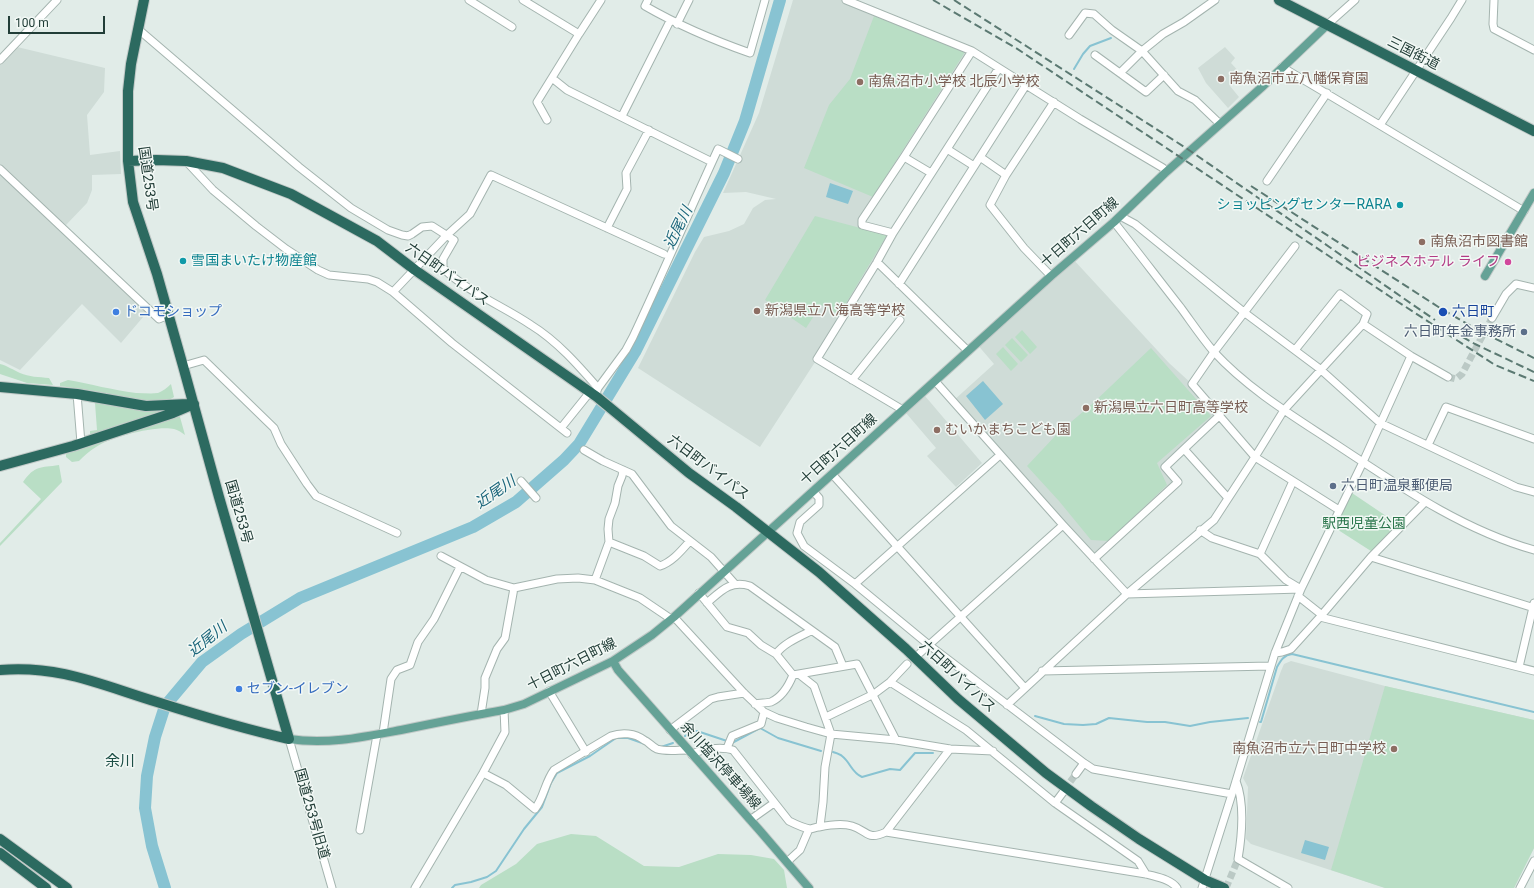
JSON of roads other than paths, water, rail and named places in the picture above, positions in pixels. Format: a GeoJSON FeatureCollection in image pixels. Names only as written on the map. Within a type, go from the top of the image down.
{"type":"FeatureCollection","features":[{"type":"Feature","properties":{"kind":"highway","name":"国道253号"},"geometry":{"type":"LineString","coordinates":[[144,0],[131,64],[128,90],[128,161],[134,202],[184,366],[289,739]]}},
{"type":"Feature","properties":{"kind":"highway","name":"三国街道"},"geometry":{"type":"LineString","coordinates":[[1279,0],[1534,131]]}},
{"type":"Feature","properties":{"kind":"highway","name":"六日町バイパス"},"geometry":{"type":"LineString","coordinates":[[128,161],[186,161],[223,168],[291,194],[377,241],[415,270],[595,393],[647,440],[825,577],[906,649],[958,699],[1046,773],[1204,884],[1224,888]]}},
{"type":"Feature","properties":{"kind":"highway"},"geometry":{"type":"LineString","coordinates":[[0,387],[8,386],[77,394],[146,406],[194,404]]}},
{"type":"Feature","properties":{"kind":"highway"},"geometry":{"type":"LineString","coordinates":[[0,466],[81,443],[173,413],[194,404]]}},
{"type":"Feature","properties":{"kind":"highway"},"geometry":{"type":"LineString","coordinates":[[0,670],[29,669],[67,673],[231,726],[289,739]]}},
{"type":"Feature","properties":{"kind":"highway"},"geometry":{"type":"LineString","coordinates":[[0,839],[67,888]]}},
{"type":"Feature","properties":{"kind":"highway"},"geometry":{"type":"LineString","coordinates":[[0,852],[46,888]]}},
{"type":"Feature","properties":{"kind":"main road","name":"十日町六日町線"},"geometry":{"type":"LineString","coordinates":[[289,739],[305,742],[322,742],[356,739],[504,710],[524,704],[613,661],[652,635],[1051,276],[1117,219],[1165,173],[1327,25]]}},
{"type":"Feature","properties":{"kind":"main road"},"geometry":{"type":"LineString","coordinates":[[1485,276],[1534,193]]}},
{"type":"Feature","properties":{"kind":"main road","name":"余川塩沢停車場線"},"geometry":{"type":"LineString","coordinates":[[613,661],[618,670],[809,888]]}},
{"type":"Feature","properties":{"kind":"street"},"geometry":{"type":"LineString","coordinates":[[0,60],[57,0]]}},
{"type":"Feature","properties":{"kind":"street"},"geometry":{"type":"LineString","coordinates":[[469,0],[512,27]]}},
{"type":"Feature","properties":{"kind":"street"},"geometry":{"type":"LineString","coordinates":[[524,0],[579,34]]}},
{"type":"Feature","properties":{"kind":"street"},"geometry":{"type":"LineString","coordinates":[[547,120],[537,102],[600,0]]}},
{"type":"Feature","properties":{"kind":"street"},"geometry":{"type":"LineString","coordinates":[[648,0],[645,6],[674,22],[709,39],[750,53],[765,0]]}},
{"type":"Feature","properties":{"kind":"street"},"geometry":{"type":"LineString","coordinates":[[622,116],[674,22],[689,0]]}},
{"type":"Feature","properties":{"kind":"street"},"geometry":{"type":"LineString","coordinates":[[846,0],[972,51],[1163,168],[1165,173]]}},
{"type":"Feature","properties":{"kind":"street"},"geometry":{"type":"LineString","coordinates":[[1120,73],[1142,51],[1163,34],[1184,22],[1215,0]]}},
{"type":"Feature","properties":{"kind":"street"},"geometry":{"type":"LineString","coordinates":[[1327,25],[1355,0]]}},
{"type":"Feature","properties":{"kind":"street"},"geometry":{"type":"LineString","coordinates":[[1380,125],[1452,18],[1462,0]]}},
{"type":"Feature","properties":{"kind":"street"},"geometry":{"type":"LineString","coordinates":[[1494,0],[1494,29],[1499,33],[1534,50]]}},
{"type":"Feature","properties":{"kind":"street"},"geometry":{"type":"LineString","coordinates":[[1069,35],[1085,13],[1094,14],[1112,30],[1142,51],[1178,91],[1195,100],[1220,124]]}},
{"type":"Feature","properties":{"kind":"street"},"geometry":{"type":"LineString","coordinates":[[138,29],[299,167],[351,208],[388,230],[402,235],[408,236],[422,227],[427,226],[437,228],[446,236],[454,240],[443,259],[443,268],[457,280],[483,297],[532,325],[548,337],[565,352],[595,393]]}},
{"type":"Feature","properties":{"kind":"street"},"geometry":{"type":"LineString","coordinates":[[893,233],[862,225],[862,220],[972,51]]}},
{"type":"Feature","properties":{"kind":"street"},"geometry":{"type":"LineString","coordinates":[[1095,55],[1146,92],[1164,75]]}},
{"type":"Feature","properties":{"kind":"street"},"geometry":{"type":"LineString","coordinates":[[1282,67],[1524,211]]}},
{"type":"Feature","properties":{"kind":"street"},"geometry":{"type":"LineString","coordinates":[[902,410],[817,359],[877,262],[893,233],[999,68]]}},
{"type":"Feature","properties":{"kind":"street"},"geometry":{"type":"LineString","coordinates":[[552,78],[567,90],[712,162]]}},
{"type":"Feature","properties":{"kind":"street"},"geometry":{"type":"LineString","coordinates":[[900,284],[1026,85]]}},
{"type":"Feature","properties":{"kind":"street"},"geometry":{"type":"LineString","coordinates":[[1267,181],[1327,93]]}},
{"type":"Feature","properties":{"kind":"street"},"geometry":{"type":"LineString","coordinates":[[1051,276],[1024,248],[990,205],[1006,175],[1054,102]]}},
{"type":"Feature","properties":{"kind":"street"},"geometry":{"type":"LineString","coordinates":[[607,228],[626,189],[626,173],[649,130]]}},
{"type":"Feature","properties":{"kind":"street"},"geometry":{"type":"LineString","coordinates":[[561,428],[595,393],[626,350],[718,149],[737,158]]}},
{"type":"Feature","properties":{"kind":"street"},"geometry":{"type":"LineString","coordinates":[[947,149],[974,166]]}},
{"type":"Feature","properties":{"kind":"street"},"geometry":{"type":"LineString","coordinates":[[904,157],[931,173]]}},
{"type":"Feature","properties":{"kind":"street"},"geometry":{"type":"LineString","coordinates":[[980,157],[1006,175]]}},
{"type":"Feature","properties":{"kind":"street"},"geometry":{"type":"LineString","coordinates":[[186,161],[213,190],[286,249],[318,270],[329,275],[368,279],[377,282],[393,292],[452,343],[568,433]]}},
{"type":"Feature","properties":{"kind":"street"},"geometry":{"type":"LineString","coordinates":[[0,169],[159,319],[168,315]]}},
{"type":"Feature","properties":{"kind":"street"},"geometry":{"type":"LineString","coordinates":[[393,292],[446,236],[470,214],[491,175],[664,254]]}},
{"type":"Feature","properties":{"kind":"street"},"geometry":{"type":"LineString","coordinates":[[1117,219],[1135,224],[1245,313],[1320,370],[1380,423],[1516,486],[1534,492]]}},
{"type":"Feature","properties":{"kind":"street"},"geometry":{"type":"LineString","coordinates":[[1117,219],[1214,352],[1253,388],[1284,410],[1425,502],[1479,530],[1509,543],[1534,550]]}},
{"type":"Feature","properties":{"kind":"street"},"geometry":{"type":"LineString","coordinates":[[1295,246],[1214,352],[1192,384],[1255,457],[1339,510]]}},
{"type":"Feature","properties":{"kind":"street"},"geometry":{"type":"LineString","coordinates":[[877,262],[968,351]]}},
{"type":"Feature","properties":{"kind":"street"},"geometry":{"type":"LineString","coordinates":[[1492,318],[1506,294],[1516,284],[1534,288]]}},
{"type":"Feature","properties":{"kind":"street"},"geometry":{"type":"LineString","coordinates":[[1006,705],[1127,594],[1200,530],[1214,520],[1284,410],[1363,324],[1367,314],[1340,294],[1295,350]]}},
{"type":"Feature","properties":{"kind":"street"},"geometry":{"type":"LineString","coordinates":[[852,380],[900,320]]}},
{"type":"Feature","properties":{"kind":"street"},"geometry":{"type":"LineString","coordinates":[[1363,324],[1411,356],[1448,377]]}},
{"type":"Feature","properties":{"kind":"street"},"geometry":{"type":"LineString","coordinates":[[1204,884],[1275,653],[1300,592],[1363,462],[1411,356]]}},
{"type":"Feature","properties":{"kind":"street"},"geometry":{"type":"LineString","coordinates":[[184,366],[204,360],[274,428],[281,444],[316,496],[397,533]]}},
{"type":"Feature","properties":{"kind":"street"},"geometry":{"type":"LineString","coordinates":[[935,381],[1063,525],[1127,594],[1300,592]]}},
{"type":"Feature","properties":{"kind":"street"},"geometry":{"type":"LineString","coordinates":[[77,394],[81,443]]}},
{"type":"Feature","properties":{"kind":"street"},"geometry":{"type":"LineString","coordinates":[[1428,445],[1446,407],[1534,439]]}},
{"type":"Feature","properties":{"kind":"street"},"geometry":{"type":"LineString","coordinates":[[1094,559],[1178,482],[1165,467],[1220,415]]}},
{"type":"Feature","properties":{"kind":"street"},"geometry":{"type":"LineString","coordinates":[[1184,449],[1228,498]]}},
{"type":"Feature","properties":{"kind":"street"},"geometry":{"type":"LineString","coordinates":[[584,450],[632,474],[671,526],[689,542],[711,557],[735,584]]}},
{"type":"Feature","properties":{"kind":"street"},"geometry":{"type":"LineString","coordinates":[[855,584],[1000,455]]}},
{"type":"Feature","properties":{"kind":"street"},"geometry":{"type":"LineString","coordinates":[[595,580],[609,542],[609,519],[616,504],[618,486],[623,470]]}},
{"type":"Feature","properties":{"kind":"street"},"geometry":{"type":"LineString","coordinates":[[832,474],[1024,687]]}},
{"type":"Feature","properties":{"kind":"street"},"geometry":{"type":"LineString","coordinates":[[521,481],[536,498]]}},
{"type":"Feature","properties":{"kind":"street"},"geometry":{"type":"LineString","coordinates":[[1260,554],[1293,481]]}},
{"type":"Feature","properties":{"kind":"street"},"geometry":{"type":"LineString","coordinates":[[813,491],[819,498],[819,505],[800,522],[797,533],[804,546],[855,584],[929,645],[1006,705],[1084,763],[1093,769],[1232,794]]}},
{"type":"Feature","properties":{"kind":"street"},"geometry":{"type":"LineString","coordinates":[[1275,653],[1291,649],[1371,557],[1425,502]]}},
{"type":"Feature","properties":{"kind":"street"},"geometry":{"type":"LineString","coordinates":[[920,653],[1063,525]]}},
{"type":"Feature","properties":{"kind":"street"},"geometry":{"type":"LineString","coordinates":[[1200,530],[1212,538],[1260,554],[1300,592],[1321,616],[1534,671]]}},
{"type":"Feature","properties":{"kind":"street"},"geometry":{"type":"LineString","coordinates":[[609,542],[644,556],[660,566],[678,555],[689,542]]}},
{"type":"Feature","properties":{"kind":"street"},"geometry":{"type":"LineString","coordinates":[[441,556],[486,580],[514,588],[556,578],[578,578],[595,580],[640,598],[672,618],[764,712],[806,727],[831,734],[896,740],[950,749],[993,751]]}},
{"type":"Feature","properties":{"kind":"street"},"geometry":{"type":"LineString","coordinates":[[1371,557],[1534,606],[1519,667]]}},
{"type":"Feature","properties":{"kind":"street"},"geometry":{"type":"LineString","coordinates":[[360,830],[391,679],[397,670],[410,665],[418,642],[434,619],[460,567]]}},
{"type":"Feature","properties":{"kind":"street"},"geometry":{"type":"LineString","coordinates":[[707,603],[725,587],[742,583],[750,586],[811,631],[835,646],[843,666]]}},
{"type":"Feature","properties":{"kind":"street"},"geometry":{"type":"LineString","coordinates":[[480,714],[485,688],[485,678],[496,649],[505,638],[514,588]]}},
{"type":"Feature","properties":{"kind":"street"},"geometry":{"type":"LineString","coordinates":[[699,593],[727,627],[748,633],[761,645],[776,654],[796,675],[814,686],[831,734],[825,767],[824,802],[820,826]]}},
{"type":"Feature","properties":{"kind":"street"},"geometry":{"type":"LineString","coordinates":[[776,654],[790,642],[811,631]]}},
{"type":"Feature","properties":{"kind":"street"},"geometry":{"type":"LineString","coordinates":[[755,704],[771,702],[779,697],[796,675],[858,664],[896,740]]}},
{"type":"Feature","properties":{"kind":"street"},"geometry":{"type":"LineString","coordinates":[[826,718],[874,694],[890,682],[907,664]]}},
{"type":"Feature","properties":{"kind":"street"},"geometry":{"type":"LineString","coordinates":[[1042,671],[1270,666]]}},
{"type":"Feature","properties":{"kind":"street"},"geometry":{"type":"LineString","coordinates":[[890,682],[966,730],[1055,803],[1138,861],[1146,874]]}},
{"type":"Feature","properties":{"kind":"street"},"geometry":{"type":"LineString","coordinates":[[549,691],[586,752]]}},
{"type":"Feature","properties":{"kind":"street"},"geometry":{"type":"LineString","coordinates":[[670,730],[711,699],[744,693]]}},
{"type":"Feature","properties":{"kind":"street"},"geometry":{"type":"LineString","coordinates":[[415,888],[483,773],[505,732],[504,710]]}},
{"type":"Feature","properties":{"kind":"street"},"geometry":{"type":"LineString","coordinates":[[726,748],[732,736],[761,724],[764,712]]}},
{"type":"Feature","properties":{"kind":"street"},"geometry":{"type":"LineString","coordinates":[[483,773],[506,785],[536,809],[540,803],[549,776],[554,770],[611,736],[620,733],[629,734],[644,739],[655,749],[664,751],[690,752],[726,748],[733,750],[737,754],[789,822],[798,826],[810,828],[839,824],[852,826],[862,830],[869,836],[876,836],[886,832],[950,749]]}},
{"type":"Feature","properties":{"kind":"street","name":"国道253号旧道"},"geometry":{"type":"LineString","coordinates":[[289,739],[332,888]]}},
{"type":"Feature","properties":{"kind":"street"},"geometry":{"type":"LineString","coordinates":[[1076,774],[1084,763]]}},
{"type":"Feature","properties":{"kind":"street"},"geometry":{"type":"LineString","coordinates":[[1236,781],[1240,791],[1241,820],[1238,859],[1288,888]]}},
{"type":"Feature","properties":{"kind":"street"},"geometry":{"type":"LineString","coordinates":[[1055,803],[1064,791]]}},
{"type":"Feature","properties":{"kind":"street"},"geometry":{"type":"LineString","coordinates":[[750,820],[774,803]]}},
{"type":"Feature","properties":{"kind":"street"},"geometry":{"type":"LineString","coordinates":[[787,862],[800,850],[810,828]]}},
{"type":"Feature","properties":{"kind":"street"},"geometry":{"type":"LineString","coordinates":[[886,832],[1146,874],[1175,884],[1177,888]]}},
{"type":"Feature","properties":{"kind":"street"},"geometry":{"type":"LineString","coordinates":[[1520,888],[1534,861]]}},
{"type":"Feature","properties":{"kind":"water"},"geometry":{"type":"Polygon","coordinates":[[[830,183],[853,191],[848,204],[826,197],[830,183]]]}},
{"type":"Feature","properties":{"kind":"water"},"geometry":{"type":"Polygon","coordinates":[[[983,381],[1003,404],[985,420],[966,396],[983,381]]]}},
{"type":"Feature","properties":{"kind":"water"},"geometry":{"type":"Polygon","coordinates":[[[1305,840],[1329,847],[1325,860],[1301,853],[1305,840]]]}},
{"type":"Feature","properties":{"kind":"waterway","name":"近尾川"},"geometry":{"type":"LineString","coordinates":[[165,888],[152,846],[145,808],[147,776],[155,737],[165,706],[202,662],[241,634],[300,598],[473,527],[516,502],[564,460],[579,444],[635,352],[724,173],[745,121],[780,0]]}},
{"type":"Feature","properties":{"kind":"waterway"},"geometry":{"type":"LineString","coordinates":[[1074,69],[1090,46],[1111,38]]}},
{"type":"Feature","properties":{"kind":"waterway"},"geometry":{"type":"LineString","coordinates":[[1260,722],[1277,667],[1283,658],[1292,654],[1534,712]]}},
{"type":"Feature","properties":{"kind":"waterway"},"geometry":{"type":"LineString","coordinates":[[1035,716],[1064,724],[1083,725],[1096,724],[1109,718],[1147,722],[1165,722],[1190,726],[1210,722],[1248,718]]}},
{"type":"Feature","properties":{"kind":"waterway"},"geometry":{"type":"LineString","coordinates":[[732,743],[760,728],[778,738],[821,751]]}},
{"type":"Feature","properties":{"kind":"waterway"},"geometry":{"type":"LineString","coordinates":[[685,736],[697,731],[727,741]]}},
{"type":"Feature","properties":{"kind":"waterway"},"geometry":{"type":"LineString","coordinates":[[452,888],[455,885],[487,877],[496,871],[524,829],[542,807],[551,783],[557,773],[590,756],[616,738],[628,738],[645,744]]}},
{"type":"Feature","properties":{"kind":"waterway"},"geometry":{"type":"LineString","coordinates":[[661,747],[673,743]]}},
{"type":"Feature","properties":{"kind":"waterway"},"geometry":{"type":"LineString","coordinates":[[833,752],[842,756],[853,770],[862,777],[890,769],[900,770],[915,753],[933,753]]}},
{"type":"Feature","properties":{"kind":"tunnel"},"geometry":{"type":"LineString","coordinates":[[1448,377],[1456,379],[1462,374],[1492,318]]}},
{"type":"Feature","properties":{"kind":"tunnel"},"geometry":{"type":"LineString","coordinates":[[1064,790],[1076,774]]}},
{"type":"Feature","properties":{"kind":"tunnel"},"geometry":{"type":"LineString","coordinates":[[1226,888],[1238,859]]}},
{"type":"Feature","properties":{"kind":"railway"},"geometry":{"type":"LineString","coordinates":[[933,0],[1016,48],[1495,365],[1534,381]]}},
{"type":"Feature","properties":{"kind":"railway"},"geometry":{"type":"LineString","coordinates":[[954,0],[1186,148],[1435,320]]}},
{"type":"Feature","properties":{"kind":"railway"},"geometry":{"type":"LineString","coordinates":[[1251,186],[1440,308],[1476,329],[1534,358]]}},
{"type":"Feature","properties":{"kind":"railway"},"geometry":{"type":"LineString","coordinates":[[1452,331],[1475,344],[1534,372]]}},
{"type":"Feature","properties":{"kind":"place","name":"南魚沼市立八幡保育園"},"geometry":{"type":"Point","coordinates":[1221,79]}},
{"type":"Feature","properties":{"kind":"place","name":"南魚沼市小学校 北辰小学校"},"geometry":{"type":"Point","coordinates":[860,82]}},
{"type":"Feature","properties":{"kind":"place","name":"ショッピングセンターRARA"},"geometry":{"type":"Point","coordinates":[1400,205]}},
{"type":"Feature","properties":{"kind":"place","name":"南魚沼市図書館"},"geometry":{"type":"Point","coordinates":[1422,242]}},
{"type":"Feature","properties":{"kind":"place","name":"雪国まいたけ物産館"},"geometry":{"type":"Point","coordinates":[183,261]}},
{"type":"Feature","properties":{"kind":"place","name":"ビジネスホテル ライフ"},"geometry":{"type":"Point","coordinates":[1508,262]}},
{"type":"Feature","properties":{"kind":"place","name":"新潟県立八海高等学校"},"geometry":{"type":"Point","coordinates":[757,311]}},
{"type":"Feature","properties":{"kind":"place","name":"ドコモショップ"},"geometry":{"type":"Point","coordinates":[116,312]}},
{"type":"Feature","properties":{"kind":"place","name":"六日町"},"geometry":{"type":"Point","coordinates":[1443,312]}},
{"type":"Feature","properties":{"kind":"place","name":"六日町年金事務所"},"geometry":{"type":"Point","coordinates":[1524,332]}},
{"type":"Feature","properties":{"kind":"place","name":"新潟県立六日町高等学校"},"geometry":{"type":"Point","coordinates":[1086,408]}},
{"type":"Feature","properties":{"kind":"place","name":"むいかまちこども園"},"geometry":{"type":"Point","coordinates":[937,430]}},
{"type":"Feature","properties":{"kind":"place","name":"六日町温泉郵便局"},"geometry":{"type":"Point","coordinates":[1333,486]}},
{"type":"Feature","properties":{"kind":"place","name":"セブン-イレブン"},"geometry":{"type":"Point","coordinates":[239,689]}},
{"type":"Feature","properties":{"kind":"place","name":"南魚沼市立六日町中学校"},"geometry":{"type":"Point","coordinates":[1394,749]}},
{"type":"Feature","properties":{"kind":"district","name":"余川"},"geometry":{"type":"Point","coordinates":[120,762]}},
{"type":"Feature","properties":{"kind":"park label","name":"駅西児童公園"},"geometry":{"type":"Point","coordinates":[1364,524]}}]}
